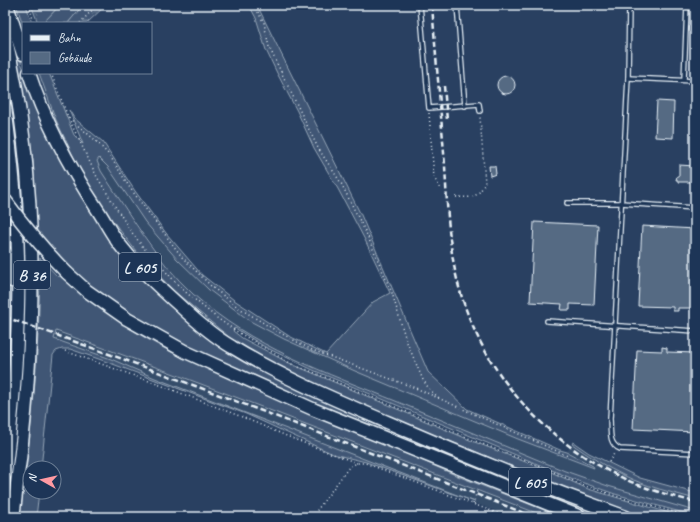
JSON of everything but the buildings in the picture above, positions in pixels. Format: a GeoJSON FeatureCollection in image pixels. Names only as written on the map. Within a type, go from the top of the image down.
{"type":"FeatureCollection","features":[{"type":"Feature","properties":{"kind":"highway"},"geometry":{"type":"LineString","coordinates":[[8,5],[22,51]]}},
{"type":"Feature","properties":{"kind":"highway","name":"B 36"},"geometry":{"type":"LineString","coordinates":[[5,34],[15,86],[26,166],[32,277],[32,312],[28,378],[24,428],[13,517]]}},
{"type":"Feature","properties":{"kind":"highway","name":"L 605"},"geometry":{"type":"LineString","coordinates":[[29,74],[42,107],[70,167],[120,245],[157,285],[213,334],[230,346],[273,370],[331,398],[525,480],[626,517]]}},
{"type":"Feature","properties":{"kind":"highway","name":"B 36"},"geometry":{"type":"LineString","coordinates":[[5,106],[13,168],[18,240],[16,365],[5,474]]}},
{"type":"Feature","properties":{"kind":"highway","name":"L 605"},"geometry":{"type":"LineString","coordinates":[[5,200],[31,234],[67,273],[87,291],[149,333],[186,352],[315,410],[581,517]]}},
{"type":"Feature","properties":{"kind":"highway"},"geometry":{"type":"LineString","coordinates":[[5,252],[11,272],[12,342],[16,365]]}},
{"type":"Feature","properties":{"kind":"lane"},"geometry":{"type":"LineString","coordinates":[[420,5],[429,108],[479,104],[480,111]]}},
{"type":"Feature","properties":{"kind":"lane"},"geometry":{"type":"LineString","coordinates":[[457,5],[465,106]]}},
{"type":"Feature","properties":{"kind":"lane"},"geometry":{"type":"LineString","coordinates":[[629,5],[628,78],[610,418],[611,439],[618,449],[695,453]]}},
{"type":"Feature","properties":{"kind":"lane"},"geometry":{"type":"LineString","coordinates":[[684,80],[687,5]]}},
{"type":"Feature","properties":{"kind":"lane"},"geometry":{"type":"LineString","coordinates":[[628,78],[695,81]]}},
{"type":"Feature","properties":{"kind":"lane"},"geometry":{"type":"LineString","coordinates":[[567,203],[695,208]]}},
{"type":"Feature","properties":{"kind":"lane"},"geometry":{"type":"LineString","coordinates":[[547,321],[695,331]]}},
{"type":"Feature","properties":{"kind":"path"},"geometry":{"type":"LineString","coordinates":[[28,5],[34,22]]}},
{"type":"Feature","properties":{"kind":"path"},"geometry":{"type":"LineString","coordinates":[[81,22],[97,5]]}},
{"type":"Feature","properties":{"kind":"path"},"geometry":{"type":"LineString","coordinates":[[254,5],[264,23],[268,47],[318,148],[341,182],[367,235],[392,293],[406,340],[423,380],[430,390],[440,399]]}},
{"type":"Feature","properties":{"kind":"path"},"geometry":{"type":"LineString","coordinates":[[51,74],[68,117],[96,177],[130,230],[143,247],[182,289],[236,331],[295,366],[308,370],[480,443],[547,469],[582,485],[692,517]]}},
{"type":"Feature","properties":{"kind":"path"},"geometry":{"type":"LineString","coordinates":[[429,108],[434,178],[442,189]]}},
{"type":"Feature","properties":{"kind":"path"},"geometry":{"type":"LineString","coordinates":[[456,197],[476,196],[485,183],[480,111]]}},
{"type":"Feature","properties":{"kind":"path"},"geometry":{"type":"LineString","coordinates":[[68,117],[94,139],[110,156],[130,188],[182,257],[211,286],[239,308],[312,350],[418,389],[568,456]]}},
{"type":"Feature","properties":{"kind":"path"},"geometry":{"type":"LineString","coordinates":[[64,351],[215,406],[296,440],[357,463],[365,463],[507,517]]}},
{"type":"Feature","properties":{"kind":"path"},"geometry":{"type":"LineString","coordinates":[[609,462],[618,449]]}},
{"type":"Feature","properties":{"kind":"path"},"geometry":{"type":"LineString","coordinates":[[312,517],[349,467],[357,463]]}},
{"type":"Feature","properties":{"kind":"path"},"geometry":{"type":"LineString","coordinates":[[472,504],[477,491]]}},
{"type":"Feature","properties":{"kind":"shaded area"},"geometry":{"type":"Polygon","coordinates":[[[100,158],[108,167],[145,222],[177,259],[209,290],[250,321],[284,339],[423,400],[594,468],[567,452],[572,444],[604,464],[652,487],[695,499],[695,511],[608,486],[565,471],[294,360],[243,331],[214,312],[174,275],[143,233],[101,171],[97,160],[100,158]]]}},
{"type":"Feature","properties":{"kind":"shaded area"},"geometry":{"type":"Polygon","coordinates":[[[56,331],[252,402],[547,517],[511,517],[155,378],[111,359],[54,339],[56,331]]]}},
{"type":"Feature","properties":{"kind":"green space"},"geometry":{"type":"Polygon","coordinates":[[[16,5],[26,5],[32,22],[22,22],[16,5]]]}},
{"type":"Feature","properties":{"kind":"green space"},"geometry":{"type":"Polygon","coordinates":[[[31,5],[60,5],[44,22],[38,22],[31,5]]]}},
{"type":"Feature","properties":{"kind":"green space"},"geometry":{"type":"Polygon","coordinates":[[[60,5],[83,5],[69,22],[44,22],[60,5]]]}},
{"type":"Feature","properties":{"kind":"green space"},"geometry":{"type":"Polygon","coordinates":[[[83,5],[106,5],[88,22],[69,22],[83,5]]]}},
{"type":"Feature","properties":{"kind":"green space"},"geometry":{"type":"Polygon","coordinates":[[[249,5],[257,5],[361,215],[428,372],[467,409],[567,452],[593,466],[594,468],[518,439],[355,371],[284,339],[250,321],[209,290],[177,259],[145,222],[108,167],[99,158],[97,161],[101,171],[144,236],[180,281],[216,313],[240,329],[265,344],[317,369],[565,471],[608,486],[695,511],[695,516],[615,494],[578,481],[313,370],[265,347],[235,328],[233,331],[242,338],[287,362],[472,441],[551,472],[588,489],[683,517],[642,517],[533,475],[388,416],[288,371],[249,350],[229,337],[174,291],[139,255],[103,208],[79,168],[56,120],[39,74],[49,74],[74,135],[83,144],[69,110],[74,118],[103,142],[135,191],[166,233],[202,275],[234,300],[289,336],[326,354],[373,302],[390,293],[365,240],[314,148],[277,73],[266,50],[256,18],[249,5]]]}},
{"type":"Feature","properties":{"kind":"green space"},"geometry":{"type":"Polygon","coordinates":[[[14,41],[22,65],[22,74],[25,74],[64,166],[104,229],[254,366],[289,385],[371,422],[369,424],[338,413],[211,358],[160,334],[144,325],[92,289],[54,253],[55,251],[37,231],[33,161],[14,41]]]}},
{"type":"Feature","properties":{"kind":"green space"},"geometry":{"type":"Polygon","coordinates":[[[5,59],[17,139],[26,258],[25,339],[22,396],[7,517],[5,517],[10,477],[15,137],[5,73],[5,59]]]}},
{"type":"Feature","properties":{"kind":"green space"},"geometry":{"type":"Polygon","coordinates":[[[40,258],[58,277],[59,275],[115,319],[145,338],[177,355],[460,477],[562,517],[547,517],[241,399],[56,331],[54,339],[111,359],[155,378],[475,502],[366,462],[333,454],[246,414],[70,349],[56,351],[53,355],[42,460],[27,460],[37,356],[40,258]]]}},
{"type":"Feature","properties":{"kind":"green space"},"geometry":{"type":"Polygon","coordinates":[[[5,262],[8,278],[10,309],[5,389],[5,262]]]}},
{"type":"Feature","properties":{"kind":"green space"},"geometry":{"type":"Polygon","coordinates":[[[573,442],[589,453],[640,478],[695,493],[695,499],[633,480],[591,457],[572,444],[573,442]]]}},
{"type":"Feature","properties":{"kind":"green space"},"geometry":{"type":"Polygon","coordinates":[[[449,455],[613,517],[594,517],[447,458],[449,455]]]}},
{"type":"Feature","properties":{"kind":"green space"},"geometry":{"type":"Polygon","coordinates":[[[22,500],[38,500],[36,517],[20,517],[22,500]]]}},
{"type":"Feature","properties":{"kind":"railway"},"geometry":{"type":"LineString","coordinates":[[432,5],[451,248],[456,275],[466,308],[479,340],[497,370],[518,397],[541,422],[568,445],[596,464],[635,484],[695,502]]}},
{"type":"Feature","properties":{"kind":"railway"},"geometry":{"type":"LineString","coordinates":[[444,86],[447,120]]}},
{"type":"Feature","properties":{"kind":"railway"},"geometry":{"type":"LineString","coordinates":[[5,317],[204,389],[534,517]]}}]}
